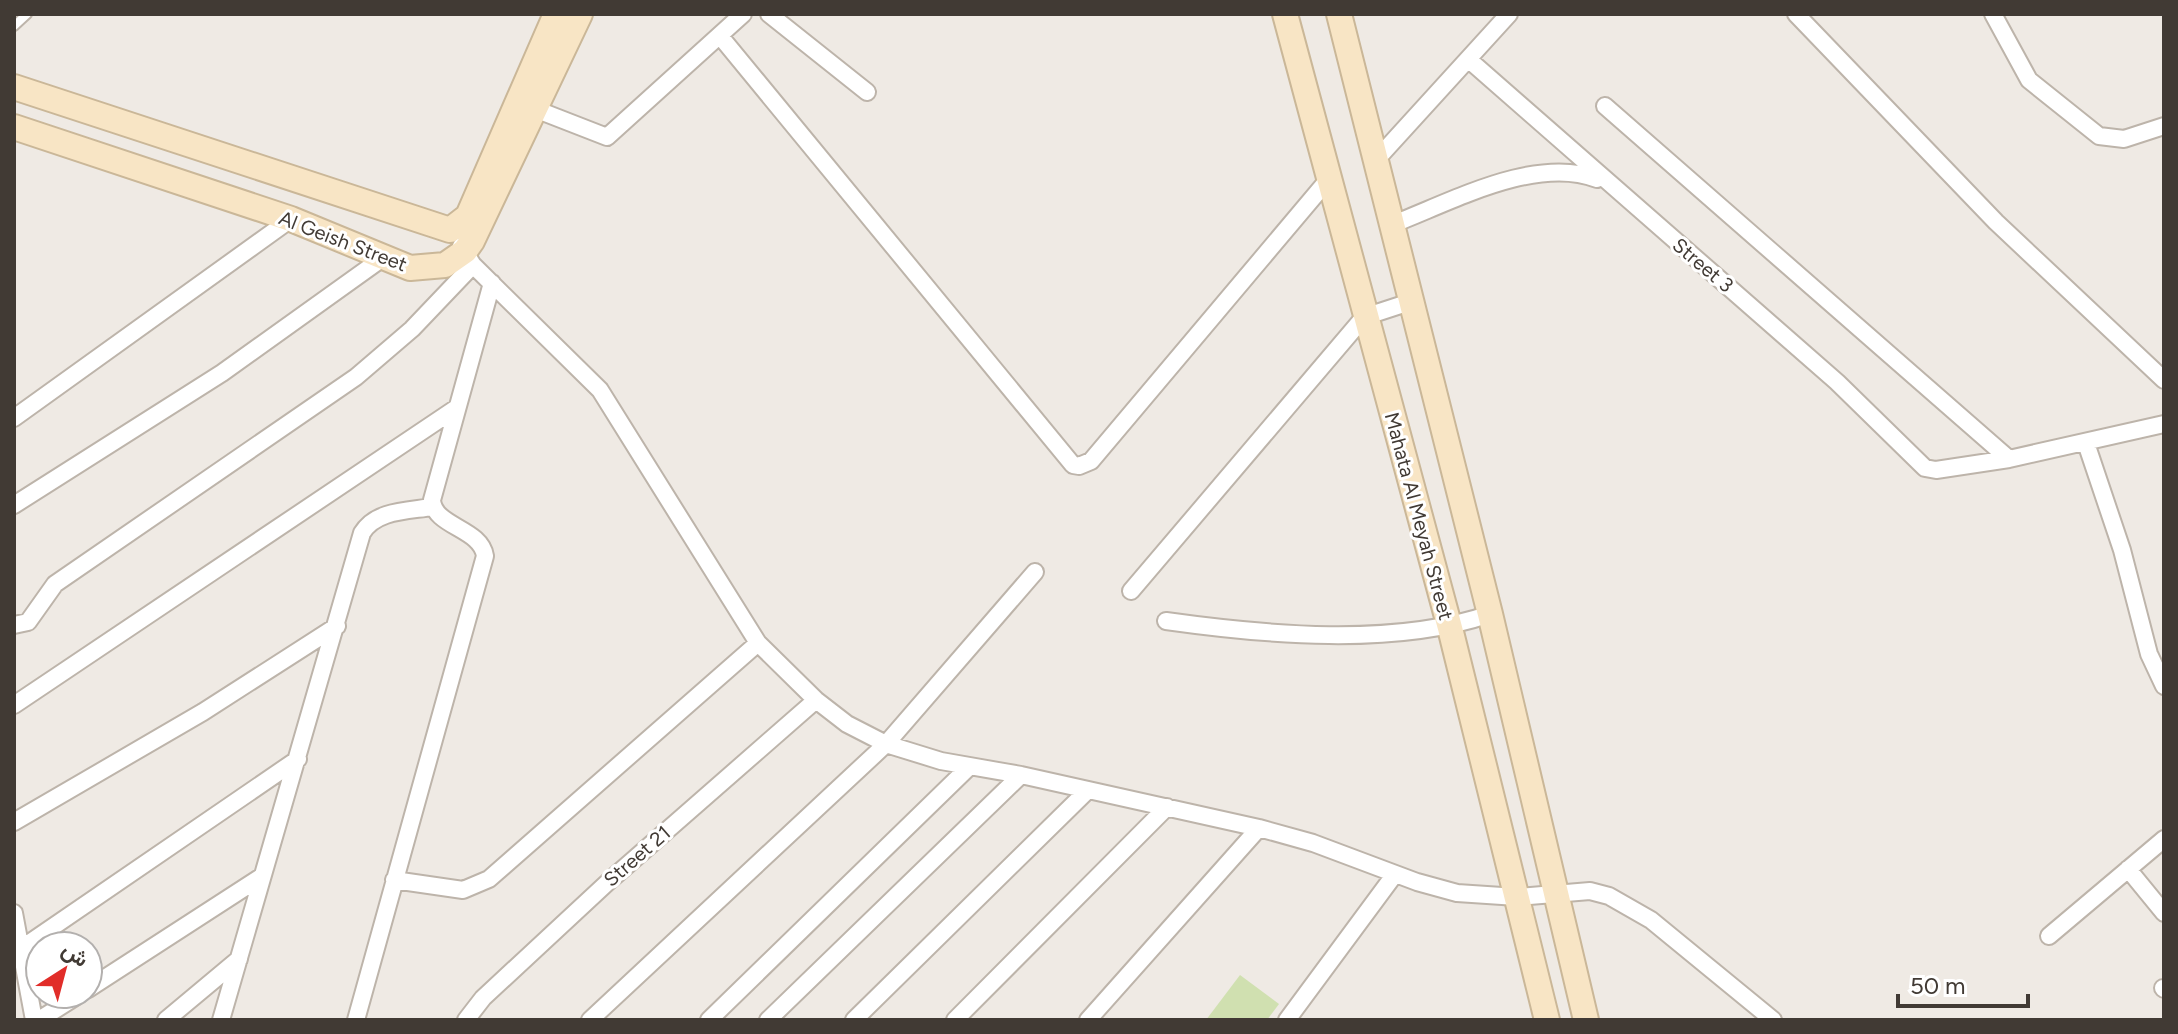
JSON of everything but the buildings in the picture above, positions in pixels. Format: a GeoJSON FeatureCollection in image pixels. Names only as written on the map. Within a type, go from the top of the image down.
{"type":"FeatureCollection","features":[{"type":"Feature","properties":{"kind":"street"},"geometry":{"type":"LineString","coordinates":[[556,14],[468,216],[450,230],[469,258],[492,283],[600,390],[758,643],[816,700],[847,724],[886,744],[930,758],[1259,828],[1313,843],[1457,893],[1517,897],[1590,891],[1629,905],[1773,1020]]}},
{"type":"Feature","properties":{"kind":"street"},"geometry":{"type":"LineString","coordinates":[[14,625],[28,622],[55,584],[356,377],[412,329],[469,258],[580,14]]}},
{"type":"Feature","properties":{"kind":"street"},"geometry":{"type":"LineString","coordinates":[[535,109],[607,137],[743,14]]}},
{"type":"Feature","properties":{"kind":"street"},"geometry":{"type":"LineString","coordinates":[[769,14],[867,92]]}},
{"type":"Feature","properties":{"kind":"street","name":"Mahata Al Meyah Street"},"geometry":{"type":"LineString","coordinates":[[1285,14],[1327,181],[1450,628],[1547,1020]]}},
{"type":"Feature","properties":{"kind":"street"},"geometry":{"type":"LineString","coordinates":[[1339,14],[1490,614],[1586,1020]]}},
{"type":"Feature","properties":{"kind":"street"},"geometry":{"type":"LineString","coordinates":[[1376,160],[1509,14]]}},
{"type":"Feature","properties":{"kind":"street"},"geometry":{"type":"LineString","coordinates":[[1796,14],[1996,222],[2164,380]]}},
{"type":"Feature","properties":{"kind":"street"},"geometry":{"type":"LineString","coordinates":[[1993,14],[2029,80],[2099,136],[2124,139],[2164,126]]}},
{"type":"Feature","properties":{"kind":"street"},"geometry":{"type":"LineString","coordinates":[[720,36],[1073,465],[1091,461],[1327,181]]}},
{"type":"Feature","properties":{"kind":"street","name":"Street 3"},"geometry":{"type":"LineString","coordinates":[[1468,59],[1614,190],[1837,382],[1922,466],[1936,470],[2009,459]]}},
{"type":"Feature","properties":{"kind":"street","name":"Al Geish Street"},"geometry":{"type":"LineString","coordinates":[[14,87],[450,230]]}},
{"type":"Feature","properties":{"kind":"street"},"geometry":{"type":"LineString","coordinates":[[1605,106],[2009,459],[2164,424]]}},
{"type":"Feature","properties":{"kind":"street","name":"Al Geish Street"},"geometry":{"type":"LineString","coordinates":[[14,127],[291,219],[410,268],[434,269],[469,258]]}},
{"type":"Feature","properties":{"kind":"street"},"geometry":{"type":"LineString","coordinates":[[1393,224],[1528,174],[1567,171],[1593,177],[1614,190]]}},
{"type":"Feature","properties":{"kind":"street"},"geometry":{"type":"LineString","coordinates":[[14,418],[291,219]]}},
{"type":"Feature","properties":{"kind":"street"},"geometry":{"type":"LineString","coordinates":[[14,505],[222,373],[384,257]]}},
{"type":"Feature","properties":{"kind":"street"},"geometry":{"type":"LineString","coordinates":[[432,507],[455,409],[492,283]]}},
{"type":"Feature","properties":{"kind":"street"},"geometry":{"type":"LineString","coordinates":[[1131,591],[1364,317],[1413,301]]}},
{"type":"Feature","properties":{"kind":"street"},"geometry":{"type":"LineString","coordinates":[[14,705],[455,409]]}},
{"type":"Feature","properties":{"kind":"street"},"geometry":{"type":"LineString","coordinates":[[2086,443],[2122,550],[2149,654],[2164,686]]}},
{"type":"Feature","properties":{"kind":"street"},"geometry":{"type":"LineString","coordinates":[[221,1020],[337,626],[353,559],[367,525],[384,516],[432,507],[479,543],[485,556],[356,1020]]}},
{"type":"Feature","properties":{"kind":"street"},"geometry":{"type":"LineString","coordinates":[[590,1020],[886,744],[1035,572]]}},
{"type":"Feature","properties":{"kind":"street"},"geometry":{"type":"LineString","coordinates":[[1166,621],[1230,630],[1369,633],[1450,628],[1490,614]]}},
{"type":"Feature","properties":{"kind":"street"},"geometry":{"type":"LineString","coordinates":[[14,822],[203,712],[337,626]]}},
{"type":"Feature","properties":{"kind":"street"},"geometry":{"type":"LineString","coordinates":[[394,880],[463,890],[489,879],[758,643]]}},
{"type":"Feature","properties":{"kind":"street","name":"Street 21"},"geometry":{"type":"LineString","coordinates":[[466,1020],[483,998],[608,882],[816,700]]}},
{"type":"Feature","properties":{"kind":"street"},"geometry":{"type":"LineString","coordinates":[[19,950],[298,759]]}},
{"type":"Feature","properties":{"kind":"street"},"geometry":{"type":"LineString","coordinates":[[709,1020],[970,766]]}},
{"type":"Feature","properties":{"kind":"street"},"geometry":{"type":"LineString","coordinates":[[768,1020],[1021,775]]}},
{"type":"Feature","properties":{"kind":"street"},"geometry":{"type":"LineString","coordinates":[[1491,792],[1531,784]]}},
{"type":"Feature","properties":{"kind":"street"},"geometry":{"type":"LineString","coordinates":[[854,1020],[1088,790]]}},
{"type":"Feature","properties":{"kind":"street"},"geometry":{"type":"LineString","coordinates":[[955,1020],[1167,807]]}},
{"type":"Feature","properties":{"kind":"street"},"geometry":{"type":"LineString","coordinates":[[1088,1020],[1259,828]]}},
{"type":"Feature","properties":{"kind":"street"},"geometry":{"type":"LineString","coordinates":[[2049,936],[2164,839]]}},
{"type":"Feature","properties":{"kind":"street"},"geometry":{"type":"LineString","coordinates":[[2128,869],[2164,913]]}},
{"type":"Feature","properties":{"kind":"street"},"geometry":{"type":"LineString","coordinates":[[1287,1020],[1395,874]]}},
{"type":"Feature","properties":{"kind":"street"},"geometry":{"type":"LineString","coordinates":[[104,979],[261,877]]}},
{"type":"Feature","properties":{"kind":"street"},"geometry":{"type":"LineString","coordinates":[[14,913],[19,950],[37,1020]]}},
{"type":"Feature","properties":{"kind":"street"},"geometry":{"type":"LineString","coordinates":[[166,1020],[240,958]]}},
{"type":"Feature","properties":{"kind":"lane"},"geometry":{"type":"LineString","coordinates":[[14,26],[27,14]]}},
{"type":"Feature","properties":{"kind":"green space"},"geometry":{"type":"Polygon","coordinates":[[[1240,975],[1279,1004],[1267,1020],[1206,1020],[1240,975]]]}}]}
